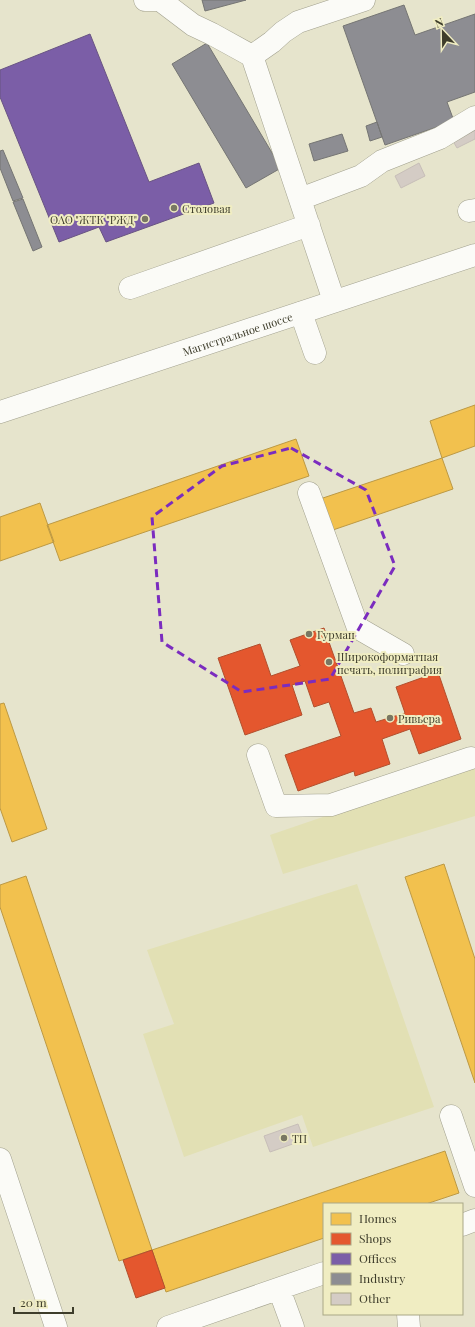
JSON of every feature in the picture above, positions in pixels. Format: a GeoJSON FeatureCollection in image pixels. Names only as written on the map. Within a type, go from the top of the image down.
{"type":"FeatureCollection","features":[{"type":"Feature","properties":{"kind":"main road"},"geometry":{"type":"LineString","coordinates":[[146,0],[160,0],[194,25],[252,56],[334,302]]}},
{"type":"Feature","properties":{"kind":"main road"},"geometry":{"type":"LineString","coordinates":[[252,56],[298,22],[364,0]]}},
{"type":"Feature","properties":{"kind":"main road"},"geometry":{"type":"LineString","coordinates":[[300,199],[361,176],[382,161],[440,138],[475,117]]}},
{"type":"Feature","properties":{"kind":"main road"},"geometry":{"type":"LineString","coordinates":[[130,288],[309,226]]}},
{"type":"Feature","properties":{"kind":"main road","name":"Магистральное шоссе"},"geometry":{"type":"LineString","coordinates":[[0,412],[475,255]]}},
{"type":"Feature","properties":{"kind":"main road"},"geometry":{"type":"LineString","coordinates":[[301,312],[315,353]]}},
{"type":"Feature","properties":{"kind":"main road"},"geometry":{"type":"LineString","coordinates":[[308,493],[358,628],[402,654]]}},
{"type":"Feature","properties":{"kind":"main road"},"geometry":{"type":"LineString","coordinates":[[258,755],[276,806],[332,804],[471,758]]}},
{"type":"Feature","properties":{"kind":"main road"},"geometry":{"type":"LineString","coordinates":[[451,1116],[473,1173]]}},
{"type":"Feature","properties":{"kind":"main road"},"geometry":{"type":"LineString","coordinates":[[0,1159],[56,1327]]}},
{"type":"Feature","properties":{"kind":"main road"},"geometry":{"type":"LineString","coordinates":[[463,1225],[475,1220]]}},
{"type":"Feature","properties":{"kind":"main road"},"geometry":{"type":"LineString","coordinates":[[168,1327],[323,1273]]}},
{"type":"Feature","properties":{"kind":"main road"},"geometry":{"type":"LineString","coordinates":[[279,1289],[293,1327]]}},
{"type":"Feature","properties":{"kind":"main road"},"geometry":{"type":"LineString","coordinates":[[408,1315],[409,1327]]}},
{"type":"Feature","properties":{"kind":"highlighted area"},"geometry":{"type":"Polygon","coordinates":[[[291,448],[366,490],[395,566],[330,679],[242,692],[162,642],[152,517],[222,466],[291,448]]]}},
{"type":"Feature","properties":{"kind":"shaded area"},"geometry":{"type":"Polygon","coordinates":[[[475,765],[475,816],[283,874],[270,835],[475,765]]]}},
{"type":"Feature","properties":{"kind":"shaded area"},"geometry":{"type":"Polygon","coordinates":[[[357,884],[434,1107],[313,1147],[302,1115],[184,1157],[143,1034],[174,1024],[147,950],[357,884]]]}},
{"type":"Feature","properties":{"kind":"building: Homes"},"geometry":{"type":"Polygon","coordinates":[[[475,405],[475,446],[442,458],[430,421],[475,405]]]}},
{"type":"Feature","properties":{"kind":"building: Homes"},"geometry":{"type":"Polygon","coordinates":[[[296,439],[309,476],[60,561],[47,525],[296,439]]]}},
{"type":"Feature","properties":{"kind":"building: Homes"},"geometry":{"type":"Polygon","coordinates":[[[442,458],[453,489],[330,531],[320,499],[442,458]]]}},
{"type":"Feature","properties":{"kind":"building: Homes"},"geometry":{"type":"Polygon","coordinates":[[[40,503],[54,542],[0,561],[0,517],[40,503]]]}},
{"type":"Feature","properties":{"kind":"building: Homes"},"geometry":{"type":"Polygon","coordinates":[[[4,703],[47,829],[12,842],[0,808],[0,704],[4,703]]]}},
{"type":"Feature","properties":{"kind":"building: Homes"},"geometry":{"type":"Polygon","coordinates":[[[444,864],[475,959],[475,1083],[405,877],[444,864]]]}},
{"type":"Feature","properties":{"kind":"building: Homes"},"geometry":{"type":"Polygon","coordinates":[[[26,876],[152,1250],[119,1261],[0,907],[0,885],[26,876]]]}},
{"type":"Feature","properties":{"kind":"building: Homes"},"geometry":{"type":"Polygon","coordinates":[[[445,1151],[459,1193],[429,1203],[323,1203],[323,1238],[166,1292],[152,1250],[445,1151]]]}},
{"type":"Feature","properties":{"kind":"building: Shops"},"geometry":{"type":"Polygon","coordinates":[[[324,628],[354,713],[371,708],[376,722],[405,713],[396,687],[438,672],[461,739],[419,754],[410,729],[382,739],[390,764],[355,776],[354,771],[298,791],[285,755],[341,736],[329,702],[314,707],[305,681],[292,685],[302,715],[245,735],[218,658],[260,644],[271,676],[300,666],[290,640],[324,628]]]}},
{"type":"Feature","properties":{"kind":"building: Shops"},"geometry":{"type":"Polygon","coordinates":[[[152,1250],[165,1288],[136,1298],[123,1260],[152,1250]]]}},
{"type":"Feature","properties":{"kind":"building: Offices"},"geometry":{"type":"Polygon","coordinates":[[[90,34],[149,182],[199,163],[214,203],[106,242],[99,227],[59,242],[0,97],[0,70],[90,34]]]}},
{"type":"Feature","properties":{"kind":"building: Industry"},"geometry":{"type":"Polygon","coordinates":[[[202,0],[246,0],[205,11],[202,0]]]}},
{"type":"Feature","properties":{"kind":"building: Industry"},"geometry":{"type":"Polygon","coordinates":[[[404,5],[415,35],[475,14],[475,92],[447,102],[454,121],[385,145],[343,26],[404,5]]]}},
{"type":"Feature","properties":{"kind":"building: Industry"},"geometry":{"type":"Polygon","coordinates":[[[207,43],[281,168],[246,188],[172,64],[207,43]]]}},
{"type":"Feature","properties":{"kind":"building: Industry"},"geometry":{"type":"Polygon","coordinates":[[[377,122],[382,137],[370,141],[366,126],[377,122]]]}},
{"type":"Feature","properties":{"kind":"building: Industry"},"geometry":{"type":"Polygon","coordinates":[[[342,134],[348,151],[314,161],[309,144],[342,134]]]}},
{"type":"Feature","properties":{"kind":"building: Industry"},"geometry":{"type":"Polygon","coordinates":[[[3,150],[23,198],[13,201],[0,168],[0,151],[3,150]]]}},
{"type":"Feature","properties":{"kind":"building: Industry"},"geometry":{"type":"Polygon","coordinates":[[[23,199],[42,247],[33,251],[13,202],[23,199]]]}},
{"type":"Feature","properties":{"kind":"building: Other"},"geometry":{"type":"Polygon","coordinates":[[[475,130],[475,139],[457,148],[453,141],[475,130]]]}},
{"type":"Feature","properties":{"kind":"building: Other"},"geometry":{"type":"Polygon","coordinates":[[[419,163],[425,176],[401,188],[395,176],[419,163]]]}},
{"type":"Feature","properties":{"kind":"building: Other","name":"ТП"},"geometry":{"type":"Polygon","coordinates":[[[298,1124],[304,1140],[270,1152],[264,1136],[298,1124]]]}},
{"type":"Feature","properties":{"kind":"place","name":"Столовая"},"geometry":{"type":"Point","coordinates":[174,208]}},
{"type":"Feature","properties":{"kind":"place","name":"ОАО \"ЖТК \"РЖД\""},"geometry":{"type":"Point","coordinates":[145,219]}},
{"type":"Feature","properties":{"kind":"place","name":"Гурман"},"geometry":{"type":"Point","coordinates":[309,634]}},
{"type":"Feature","properties":{"kind":"place","name":"Широкоформатная печать, полиграфия"},"geometry":{"type":"Point","coordinates":[329,662]}},
{"type":"Feature","properties":{"kind":"place","name":"Ривьера"},"geometry":{"type":"Point","coordinates":[390,718]}},
{"type":"Feature","properties":{"kind":"place","name":"ТП"},"geometry":{"type":"Point","coordinates":[284,1138]}}]}
